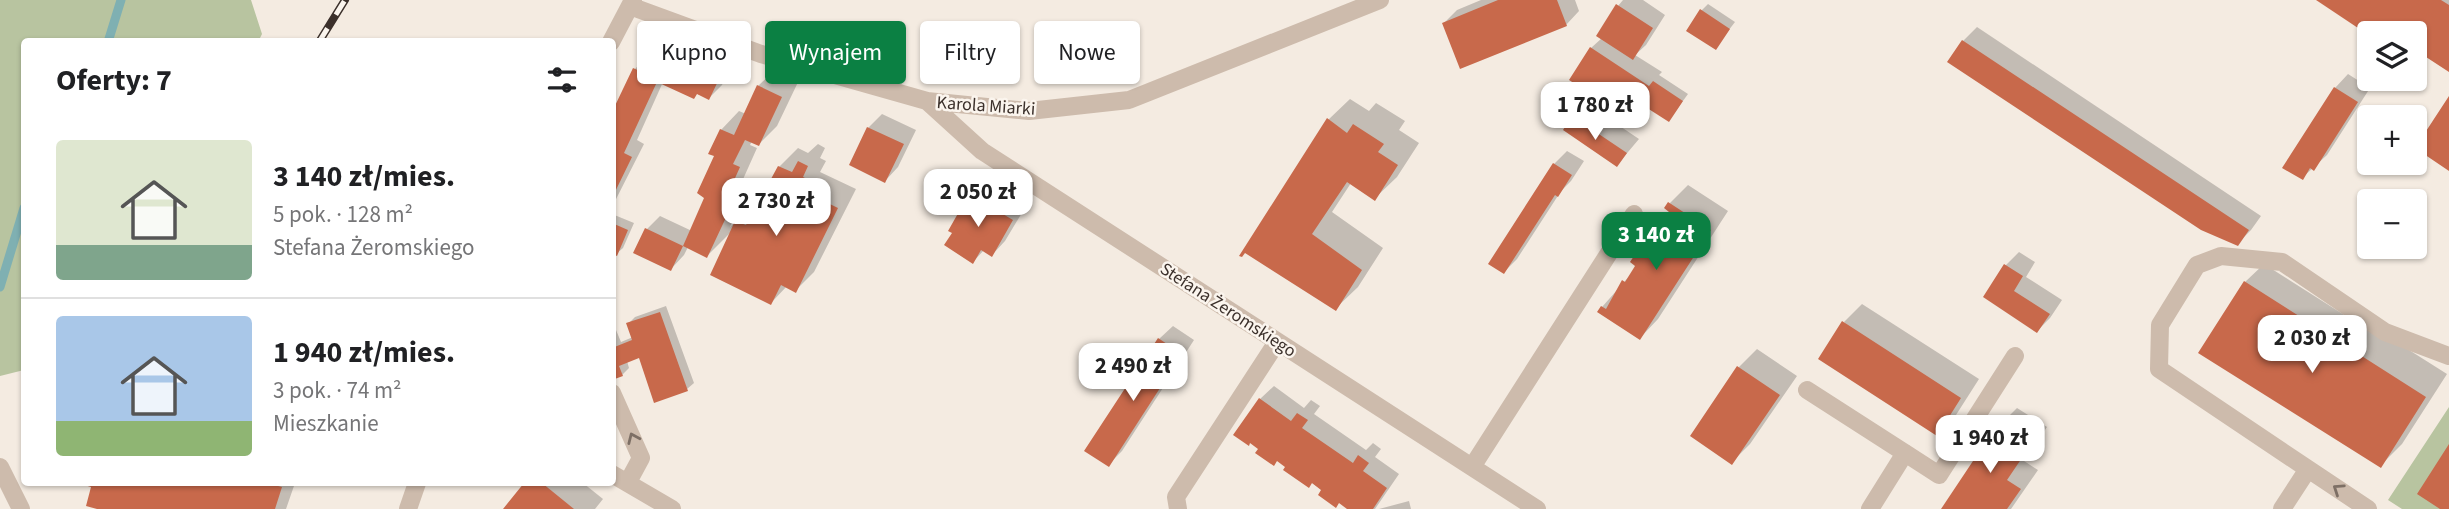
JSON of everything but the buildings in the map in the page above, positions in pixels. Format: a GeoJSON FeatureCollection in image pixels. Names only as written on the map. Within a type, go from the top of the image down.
{"type":"FeatureCollection","features":[{"type":"Feature","properties":{"kind":"street","name":"Karola Miarki"},"geometry":{"type":"LineString","coordinates":[[631,3],[761,54],[927,101],[1029,111],[1129,100],[1380,0]]}},
{"type":"Feature","properties":{"kind":"street"},"geometry":{"type":"LineString","coordinates":[[613,38],[631,3]]}},
{"type":"Feature","properties":{"kind":"street","name":"Stefana Żeromskiego"},"geometry":{"type":"LineString","coordinates":[[927,101],[982,151],[1537,509]]}},
{"type":"Feature","properties":{"kind":"street"},"geometry":{"type":"LineString","coordinates":[[1472,467],[1634,214]]}},
{"type":"Feature","properties":{"kind":"street"},"geometry":{"type":"LineString","coordinates":[[2368,509],[2160,369],[2160,325],[2197,265],[2221,256],[2283,262],[2385,331],[2449,356]]}},
{"type":"Feature","properties":{"kind":"street"},"geometry":{"type":"LineString","coordinates":[[1178,509],[1175,497],[1277,342]]}},
{"type":"Feature","properties":{"kind":"street"},"geometry":{"type":"LineString","coordinates":[[1807,390],[1940,475],[2015,356]]}},
{"type":"Feature","properties":{"kind":"street"},"geometry":{"type":"LineString","coordinates":[[616,402],[641,457],[620,478],[672,509]]}},
{"type":"Feature","properties":{"kind":"street"},"geometry":{"type":"LineString","coordinates":[[1870,509],[1905,453]]}},
{"type":"Feature","properties":{"kind":"street"},"geometry":{"type":"LineString","coordinates":[[0,467],[21,509]]}},
{"type":"Feature","properties":{"kind":"street"},"geometry":{"type":"LineString","coordinates":[[2282,509],[2308,469]]}},
{"type":"Feature","properties":{"kind":"street"},"geometry":{"type":"LineString","coordinates":[[408,509],[416,486]]}},
{"type":"Feature","properties":{"kind":"green space"},"geometry":{"type":"Polygon","coordinates":[[[0,0],[251,0],[262,34],[260,38],[21,38],[21,371],[0,376],[0,0]]]}},
{"type":"Feature","properties":{"kind":"green space"},"geometry":{"type":"Polygon","coordinates":[[[2449,407],[2449,509],[2402,509],[2388,500],[2449,407]]]}},
{"type":"Feature","properties":{"kind":"waterway"},"geometry":{"type":"LineString","coordinates":[[109,38],[121,0]]}},
{"type":"Feature","properties":{"kind":"waterway"},"geometry":{"type":"LineString","coordinates":[[0,287],[21,218]]}},
{"type":"Feature","properties":{"kind":"railway"},"geometry":{"type":"LineString","coordinates":[[321,38],[345,0]]}}]}
